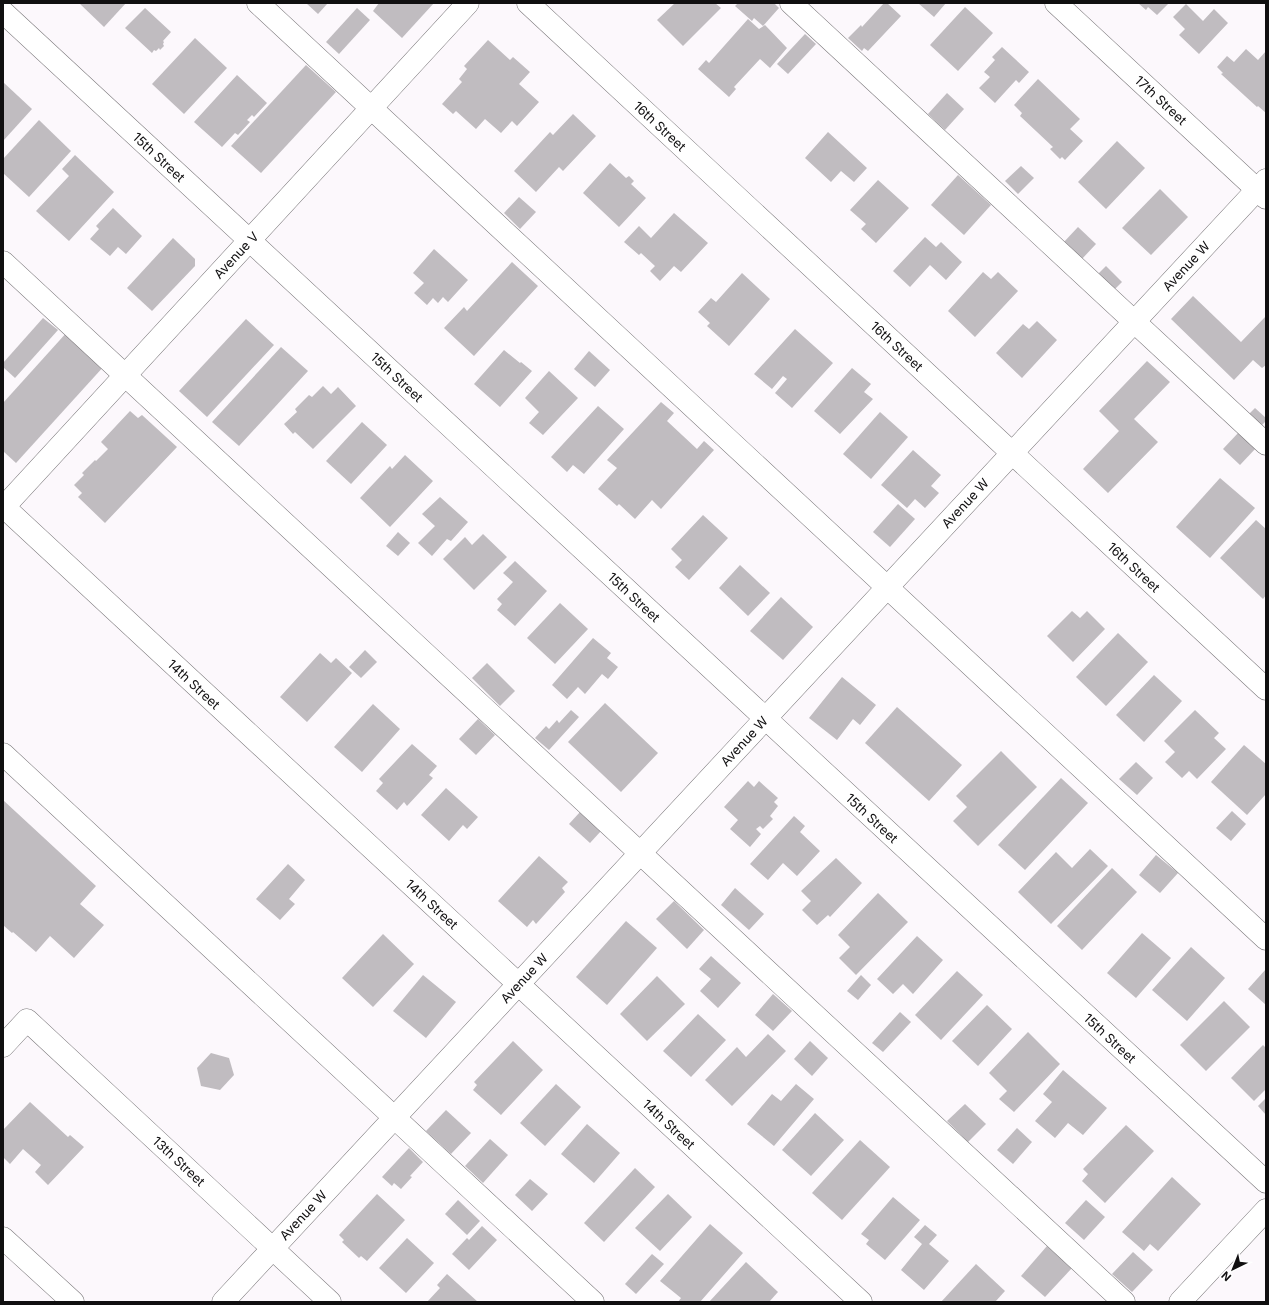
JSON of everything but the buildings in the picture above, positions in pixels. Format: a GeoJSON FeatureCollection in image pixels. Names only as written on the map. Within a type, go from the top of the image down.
{"type":"FeatureCollection","features":[{"type":"Feature","properties":{"kind":"street"},"geometry":{"type":"LineString","coordinates":[[258,3],[1266,939]]}},
{"type":"Feature","properties":{"kind":"street","name":"Avenue V"},"geometry":{"type":"LineString","coordinates":[[3,507],[468,3]]}},
{"type":"Feature","properties":{"kind":"street","name":"16th Street"},"geometry":{"type":"LineString","coordinates":[[528,3],[1266,689]]}},
{"type":"Feature","properties":{"kind":"street"},"geometry":{"type":"LineString","coordinates":[[791,3],[1266,444]]}},
{"type":"Feature","properties":{"kind":"street","name":"17th Street"},"geometry":{"type":"LineString","coordinates":[[1056,3],[1263,189]]}},
{"type":"Feature","properties":{"kind":"street","name":"15th Street"},"geometry":{"type":"LineString","coordinates":[[3,12],[1266,1182]]}},
{"type":"Feature","properties":{"kind":"street","name":"Avenue W"},"geometry":{"type":"LineString","coordinates":[[223,1302],[1134,321],[1263,189]]}},
{"type":"Feature","properties":{"kind":"street"},"geometry":{"type":"LineString","coordinates":[[3,262],[1124,1302]]}},
{"type":"Feature","properties":{"kind":"street","name":"14th Street"},"geometry":{"type":"LineString","coordinates":[[3,507],[861,1302]]}},
{"type":"Feature","properties":{"kind":"street"},"geometry":{"type":"LineString","coordinates":[[3,754],[593,1302]]}},
{"type":"Feature","properties":{"kind":"street","name":"13th Street"},"geometry":{"type":"LineString","coordinates":[[3,1046],[27,1020],[330,1302]]}},
{"type":"Feature","properties":{"kind":"street"},"geometry":{"type":"LineString","coordinates":[[1180,1302],[1266,1210]]}},
{"type":"Feature","properties":{"kind":"street"},"geometry":{"type":"LineString","coordinates":[[3,1238],[73,1302]]}}]}
